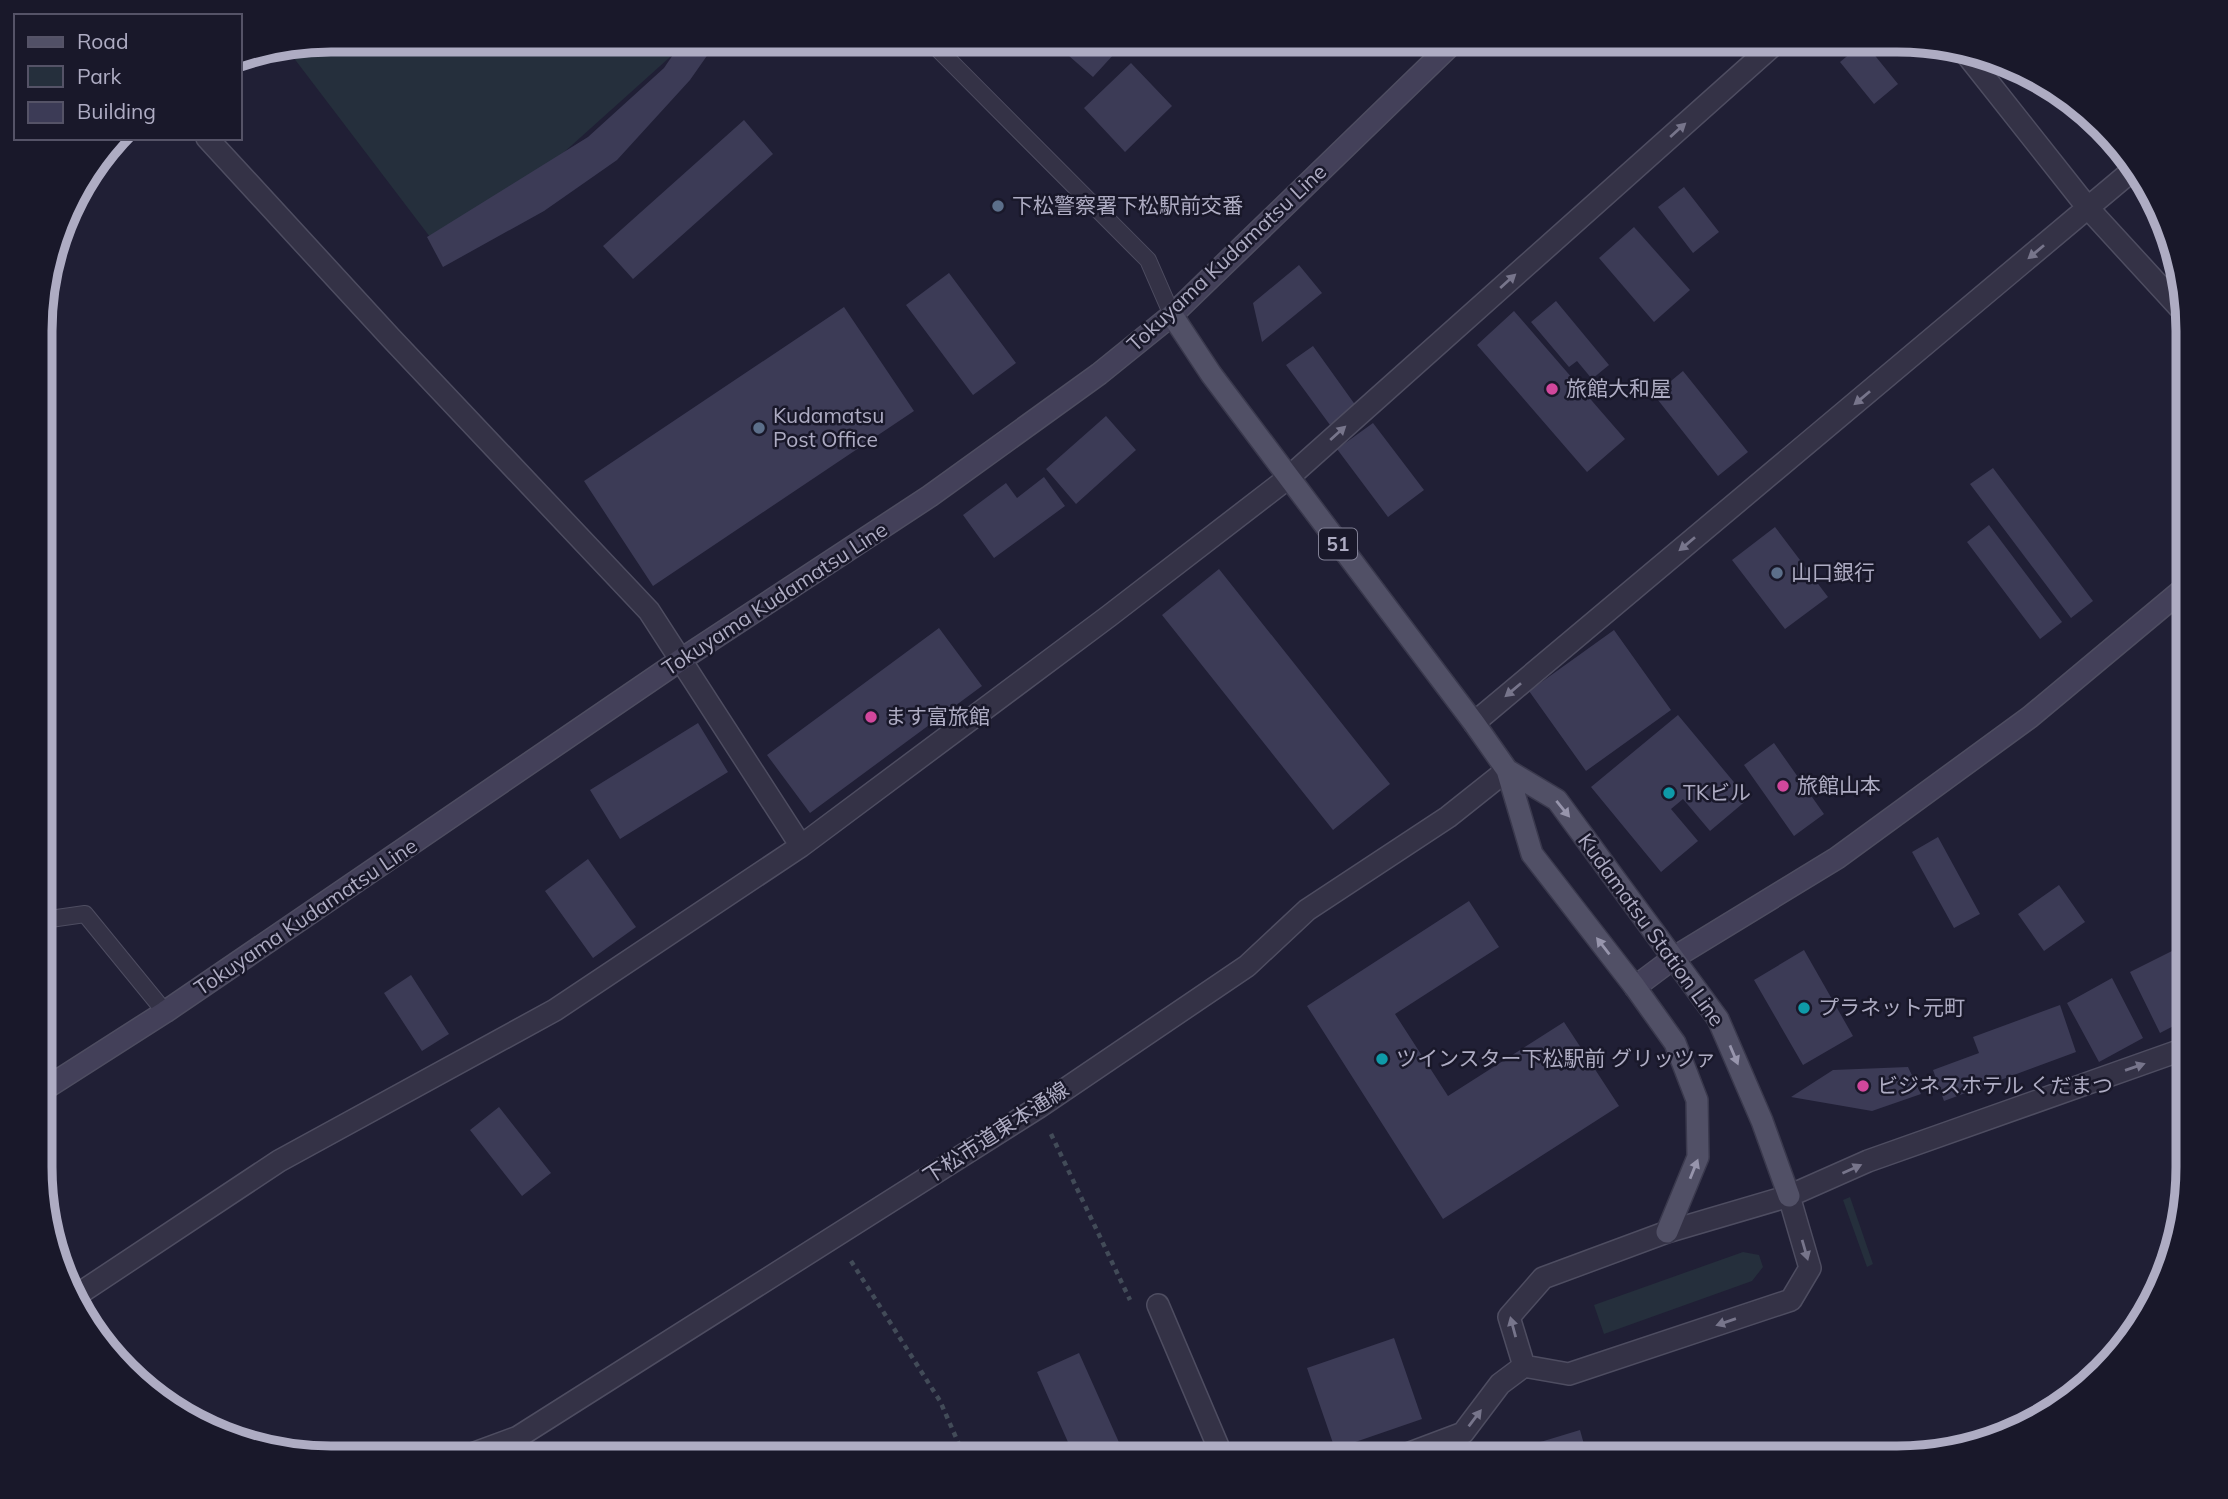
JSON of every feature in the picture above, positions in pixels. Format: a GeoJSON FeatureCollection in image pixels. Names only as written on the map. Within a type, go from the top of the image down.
{"type":"FeatureCollection","features":[{"type":"Feature","properties":{"kind":"main road","name":"Tokuyama Kudamatsu Line"},"geometry":{"type":"LineString","coordinates":[[52,1084],[165,1012],[682,659],[930,496],[1100,374],[1172,315],[1443,53]]}},
{"type":"Feature","properties":{"kind":"main road","name":"Kudamatsu Station Line"},"geometry":{"type":"LineString","coordinates":[[1172,315],[1211,374],[1287,478],[1507,770],[1532,854],[1675,1043],[1697,1100],[1698,1157],[1667,1232]]}},
{"type":"Feature","properties":{"kind":"main road"},"geometry":{"type":"LineString","coordinates":[[1635,987],[1675,957],[1837,859],[2030,717],[2176,595]]}},
{"type":"Feature","properties":{"kind":"main road","name":"Kudamatsu Station Line"},"geometry":{"type":"LineString","coordinates":[[1507,770],[1557,800],[1718,1019],[1762,1121],[1789,1196]]}},
{"type":"Feature","properties":{"kind":"street"},"geometry":{"type":"LineString","coordinates":[[82,1292],[279,1161],[555,1010],[801,846],[1098,624],[1287,478],[1764,53]]}},
{"type":"Feature","properties":{"kind":"street"},"geometry":{"type":"LineString","coordinates":[[1974,63],[2088,208],[2174,302]]}},
{"type":"Feature","properties":{"kind":"street"},"geometry":{"type":"LineString","coordinates":[[209,140],[391,338],[649,611],[801,846]]}},
{"type":"Feature","properties":{"kind":"street"},"geometry":{"type":"LineString","coordinates":[[1474,723],[2128,174]]}},
{"type":"Feature","properties":{"kind":"street","name":"下松市道東本通線"},"geometry":{"type":"LineString","coordinates":[[494,1446],[518,1437],[1039,1107],[1247,966],[1307,910],[1448,817],[1507,770]]}},
{"type":"Feature","properties":{"kind":"street"},"geometry":{"type":"LineString","coordinates":[[1524,1366],[1509,1317],[1543,1278],[1667,1232],[1789,1196],[1881,1157],[2176,1052]]}},
{"type":"Feature","properties":{"kind":"street"},"geometry":{"type":"LineString","coordinates":[[1428,1446],[1463,1433],[1500,1384],[1524,1366],[1569,1374],[1791,1300],[1810,1268],[1789,1196]]}},
{"type":"Feature","properties":{"kind":"street"},"geometry":{"type":"LineString","coordinates":[[1158,1306],[1218,1446]]}},
{"type":"Feature","properties":{"kind":"lane"},"geometry":{"type":"LineString","coordinates":[[942,53],[1147,260],[1172,315]]}},
{"type":"Feature","properties":{"kind":"lane"},"geometry":{"type":"LineString","coordinates":[[52,919],[85,914],[165,1012]]}},
{"type":"Feature","properties":{"kind":"path"},"geometry":{"type":"LineString","coordinates":[[1039,1107],[1131,1303],[1158,1306]]}},
{"type":"Feature","properties":{"kind":"path"},"geometry":{"type":"LineString","coordinates":[[835,1236],[940,1401],[960,1446]]}},
{"type":"Feature","properties":{"kind":"green space"},"geometry":{"type":"Polygon","coordinates":[[[313,53],[675,53],[446,258],[292,56],[313,53]]]}},
{"type":"Feature","properties":{"kind":"green space"},"geometry":{"type":"Polygon","coordinates":[[[1850,1197],[1873,1264],[1867,1267],[1843,1200],[1850,1197]]]}},
{"type":"Feature","properties":{"kind":"green space"},"geometry":{"type":"Polygon","coordinates":[[[1743,1252],[1759,1255],[1763,1267],[1752,1281],[1604,1334],[1594,1305],[1743,1252]]]}},
{"type":"Feature","properties":{"kind":"building"},"geometry":{"type":"Polygon","coordinates":[[[674,53],[709,53],[690,80],[617,160],[544,211],[443,267],[427,237],[588,137],[664,68],[674,53]]]}},
{"type":"Feature","properties":{"kind":"building"},"geometry":{"type":"Polygon","coordinates":[[[1066,53],[1115,53],[1093,77],[1066,53]]]}},
{"type":"Feature","properties":{"kind":"building"},"geometry":{"type":"Polygon","coordinates":[[[1851,53],[1873,53],[1898,84],[1874,104],[1840,62],[1851,53]]]}},
{"type":"Feature","properties":{"kind":"building"},"geometry":{"type":"Polygon","coordinates":[[[1131,63],[1172,106],[1125,152],[1084,108],[1131,63]]]}},
{"type":"Feature","properties":{"kind":"building"},"geometry":{"type":"Polygon","coordinates":[[[2075,117],[2106,147],[2109,151],[2106,153],[2075,117]]]}},
{"type":"Feature","properties":{"kind":"building"},"geometry":{"type":"Polygon","coordinates":[[[744,120],[773,154],[633,279],[603,246],[744,120]]]}},
{"type":"Feature","properties":{"kind":"building"},"geometry":{"type":"Polygon","coordinates":[[[1684,187],[1719,232],[1693,253],[1658,207],[1684,187]]]}},
{"type":"Feature","properties":{"kind":"building"},"geometry":{"type":"Polygon","coordinates":[[[1634,227],[1690,290],[1654,322],[1599,258],[1634,227]]]}},
{"type":"Feature","properties":{"kind":"building"},"geometry":{"type":"Polygon","coordinates":[[[1299,265],[1322,293],[1262,342],[1253,303],[1299,265]]]}},
{"type":"Feature","properties":{"kind":"building"},"geometry":{"type":"Polygon","coordinates":[[[949,273],[1016,363],[973,395],[906,305],[949,273]]]}},
{"type":"Feature","properties":{"kind":"building"},"geometry":{"type":"Polygon","coordinates":[[[1556,301],[1609,365],[1592,379],[1577,361],[1569,367],[1531,322],[1556,301]]]}},
{"type":"Feature","properties":{"kind":"building"},"geometry":{"type":"Polygon","coordinates":[[[844,307],[914,411],[653,586],[584,481],[844,307]]]}},
{"type":"Feature","properties":{"kind":"building"},"geometry":{"type":"Polygon","coordinates":[[[1514,311],[1625,439],[1587,472],[1477,345],[1514,311]]]}},
{"type":"Feature","properties":{"kind":"building"},"geometry":{"type":"Polygon","coordinates":[[[1313,346],[1356,406],[1330,425],[1286,365],[1313,346]]]}},
{"type":"Feature","properties":{"kind":"building"},"geometry":{"type":"Polygon","coordinates":[[[1683,371],[1748,452],[1718,476],[1654,395],[1683,371]]]}},
{"type":"Feature","properties":{"kind":"building"},"geometry":{"type":"Polygon","coordinates":[[[1106,416],[1136,450],[1076,504],[1046,469],[1106,416]]]}},
{"type":"Feature","properties":{"kind":"building"},"geometry":{"type":"Polygon","coordinates":[[[1373,423],[1424,490],[1388,517],[1337,449],[1373,423]]]}},
{"type":"Feature","properties":{"kind":"building"},"geometry":{"type":"Polygon","coordinates":[[[1993,468],[2093,601],[2071,618],[1970,484],[1993,468]]]}},
{"type":"Feature","properties":{"kind":"building"},"geometry":{"type":"Polygon","coordinates":[[[1044,477],[1065,506],[994,558],[963,515],[1006,483],[1017,498],[1044,477]]]}},
{"type":"Feature","properties":{"kind":"building"},"geometry":{"type":"Polygon","coordinates":[[[1989,525],[2062,622],[2040,639],[1967,542],[1989,525]]]}},
{"type":"Feature","properties":{"kind":"building"},"geometry":{"type":"Polygon","coordinates":[[[1775,527],[1828,597],[1785,629],[1732,560],[1775,527]]]}},
{"type":"Feature","properties":{"kind":"building"},"geometry":{"type":"Polygon","coordinates":[[[1219,569],[1390,784],[1333,830],[1162,615],[1219,569]]]}},
{"type":"Feature","properties":{"kind":"building"},"geometry":{"type":"Polygon","coordinates":[[[939,628],[982,686],[810,813],[767,755],[939,628]]]}},
{"type":"Feature","properties":{"kind":"building"},"geometry":{"type":"Polygon","coordinates":[[[1614,630],[1671,710],[1586,771],[1529,691],[1614,630]]]}},
{"type":"Feature","properties":{"kind":"building","name":"TKビル"},"geometry":{"type":"Polygon","coordinates":[[[1678,715],[1748,799],[1710,831],[1683,799],[1671,809],[1698,841],[1661,872],[1591,787],[1678,715]]]}},
{"type":"Feature","properties":{"kind":"building"},"geometry":{"type":"Polygon","coordinates":[[[698,723],[728,772],[620,839],[590,790],[698,723]]]}},
{"type":"Feature","properties":{"kind":"building"},"geometry":{"type":"Polygon","coordinates":[[[1774,743],[1824,814],[1794,836],[1744,765],[1774,743]]]}},
{"type":"Feature","properties":{"kind":"building"},"geometry":{"type":"Polygon","coordinates":[[[1938,837],[1980,914],[1954,928],[1912,852],[1938,837]]]}},
{"type":"Feature","properties":{"kind":"building"},"geometry":{"type":"Polygon","coordinates":[[[588,859],[636,927],[593,958],[545,891],[588,859]]]}},
{"type":"Feature","properties":{"kind":"building"},"geometry":{"type":"Polygon","coordinates":[[[2059,885],[2085,922],[2044,951],[2018,914],[2059,885]]]}},
{"type":"Feature","properties":{"kind":"building","name":"ツインスター下松駅前 グリッツァ"},"geometry":{"type":"Polygon","coordinates":[[[1469,901],[1499,947],[1395,1014],[1448,1096],[1564,1022],[1619,1106],[1443,1219],[1307,1006],[1469,901]]]}},
{"type":"Feature","properties":{"kind":"building"},"geometry":{"type":"Polygon","coordinates":[[[2176,949],[2176,1025],[2160,1033],[2130,972],[2176,949]]]}},
{"type":"Feature","properties":{"kind":"building","name":"プラネット元町"},"geometry":{"type":"Polygon","coordinates":[[[1804,950],[1853,1036],[1803,1065],[1754,980],[1804,950]]]}},
{"type":"Feature","properties":{"kind":"building"},"geometry":{"type":"Polygon","coordinates":[[[411,975],[449,1034],[422,1051],[384,993],[411,975]]]}},
{"type":"Feature","properties":{"kind":"building"},"geometry":{"type":"Polygon","coordinates":[[[2112,978],[2143,1038],[2099,1062],[2067,1003],[2112,978]]]}},
{"type":"Feature","properties":{"kind":"building"},"geometry":{"type":"Polygon","coordinates":[[[2060,1005],[2076,1052],[1944,1101],[1933,1070],[1979,1053],[1973,1037],[2060,1005]]]}},
{"type":"Feature","properties":{"kind":"building"},"geometry":{"type":"Polygon","coordinates":[[[1908,1067],[1921,1094],[1872,1111],[1791,1097],[1833,1070],[1908,1067]]]}},
{"type":"Feature","properties":{"kind":"building"},"geometry":{"type":"Polygon","coordinates":[[[499,1107],[551,1173],[522,1196],[470,1130],[499,1107]]]}},
{"type":"Feature","properties":{"kind":"building"},"geometry":{"type":"Polygon","coordinates":[[[1394,1338],[1422,1419],[1344,1446],[1334,1446],[1307,1368],[1394,1338]]]}},
{"type":"Feature","properties":{"kind":"building"},"geometry":{"type":"Polygon","coordinates":[[[1079,1353],[1121,1446],[1070,1446],[1037,1372],[1079,1353]]]}},
{"type":"Feature","properties":{"kind":"building"},"geometry":{"type":"Polygon","coordinates":[[[1580,1430],[1584,1446],[1528,1446],[1580,1430]]]}},
{"type":"Feature","properties":{"kind":"place","name":"下松警察署下松駅前交番"},"geometry":{"type":"Point","coordinates":[998,206]}},
{"type":"Feature","properties":{"kind":"place","name":"旅館大和屋"},"geometry":{"type":"Point","coordinates":[1552,389]}},
{"type":"Feature","properties":{"kind":"place","name":"Kudamatsu Post Office"},"geometry":{"type":"Point","coordinates":[759,428]}},
{"type":"Feature","properties":{"kind":"place","name":"山口銀行"},"geometry":{"type":"Point","coordinates":[1777,573]}},
{"type":"Feature","properties":{"kind":"place","name":"ます富旅館"},"geometry":{"type":"Point","coordinates":[871,717]}},
{"type":"Feature","properties":{"kind":"place","name":"旅館山本"},"geometry":{"type":"Point","coordinates":[1783,786]}},
{"type":"Feature","properties":{"kind":"place","name":"TKビル"},"geometry":{"type":"Point","coordinates":[1669,793]}},
{"type":"Feature","properties":{"kind":"place","name":"プラネット元町"},"geometry":{"type":"Point","coordinates":[1804,1008]}},
{"type":"Feature","properties":{"kind":"place","name":"ツインスター下松駅前 グリッツァ"},"geometry":{"type":"Point","coordinates":[1382,1059]}},
{"type":"Feature","properties":{"kind":"place","name":"ビジネスホテル くだまつ"},"geometry":{"type":"Point","coordinates":[1863,1086]}}]}
